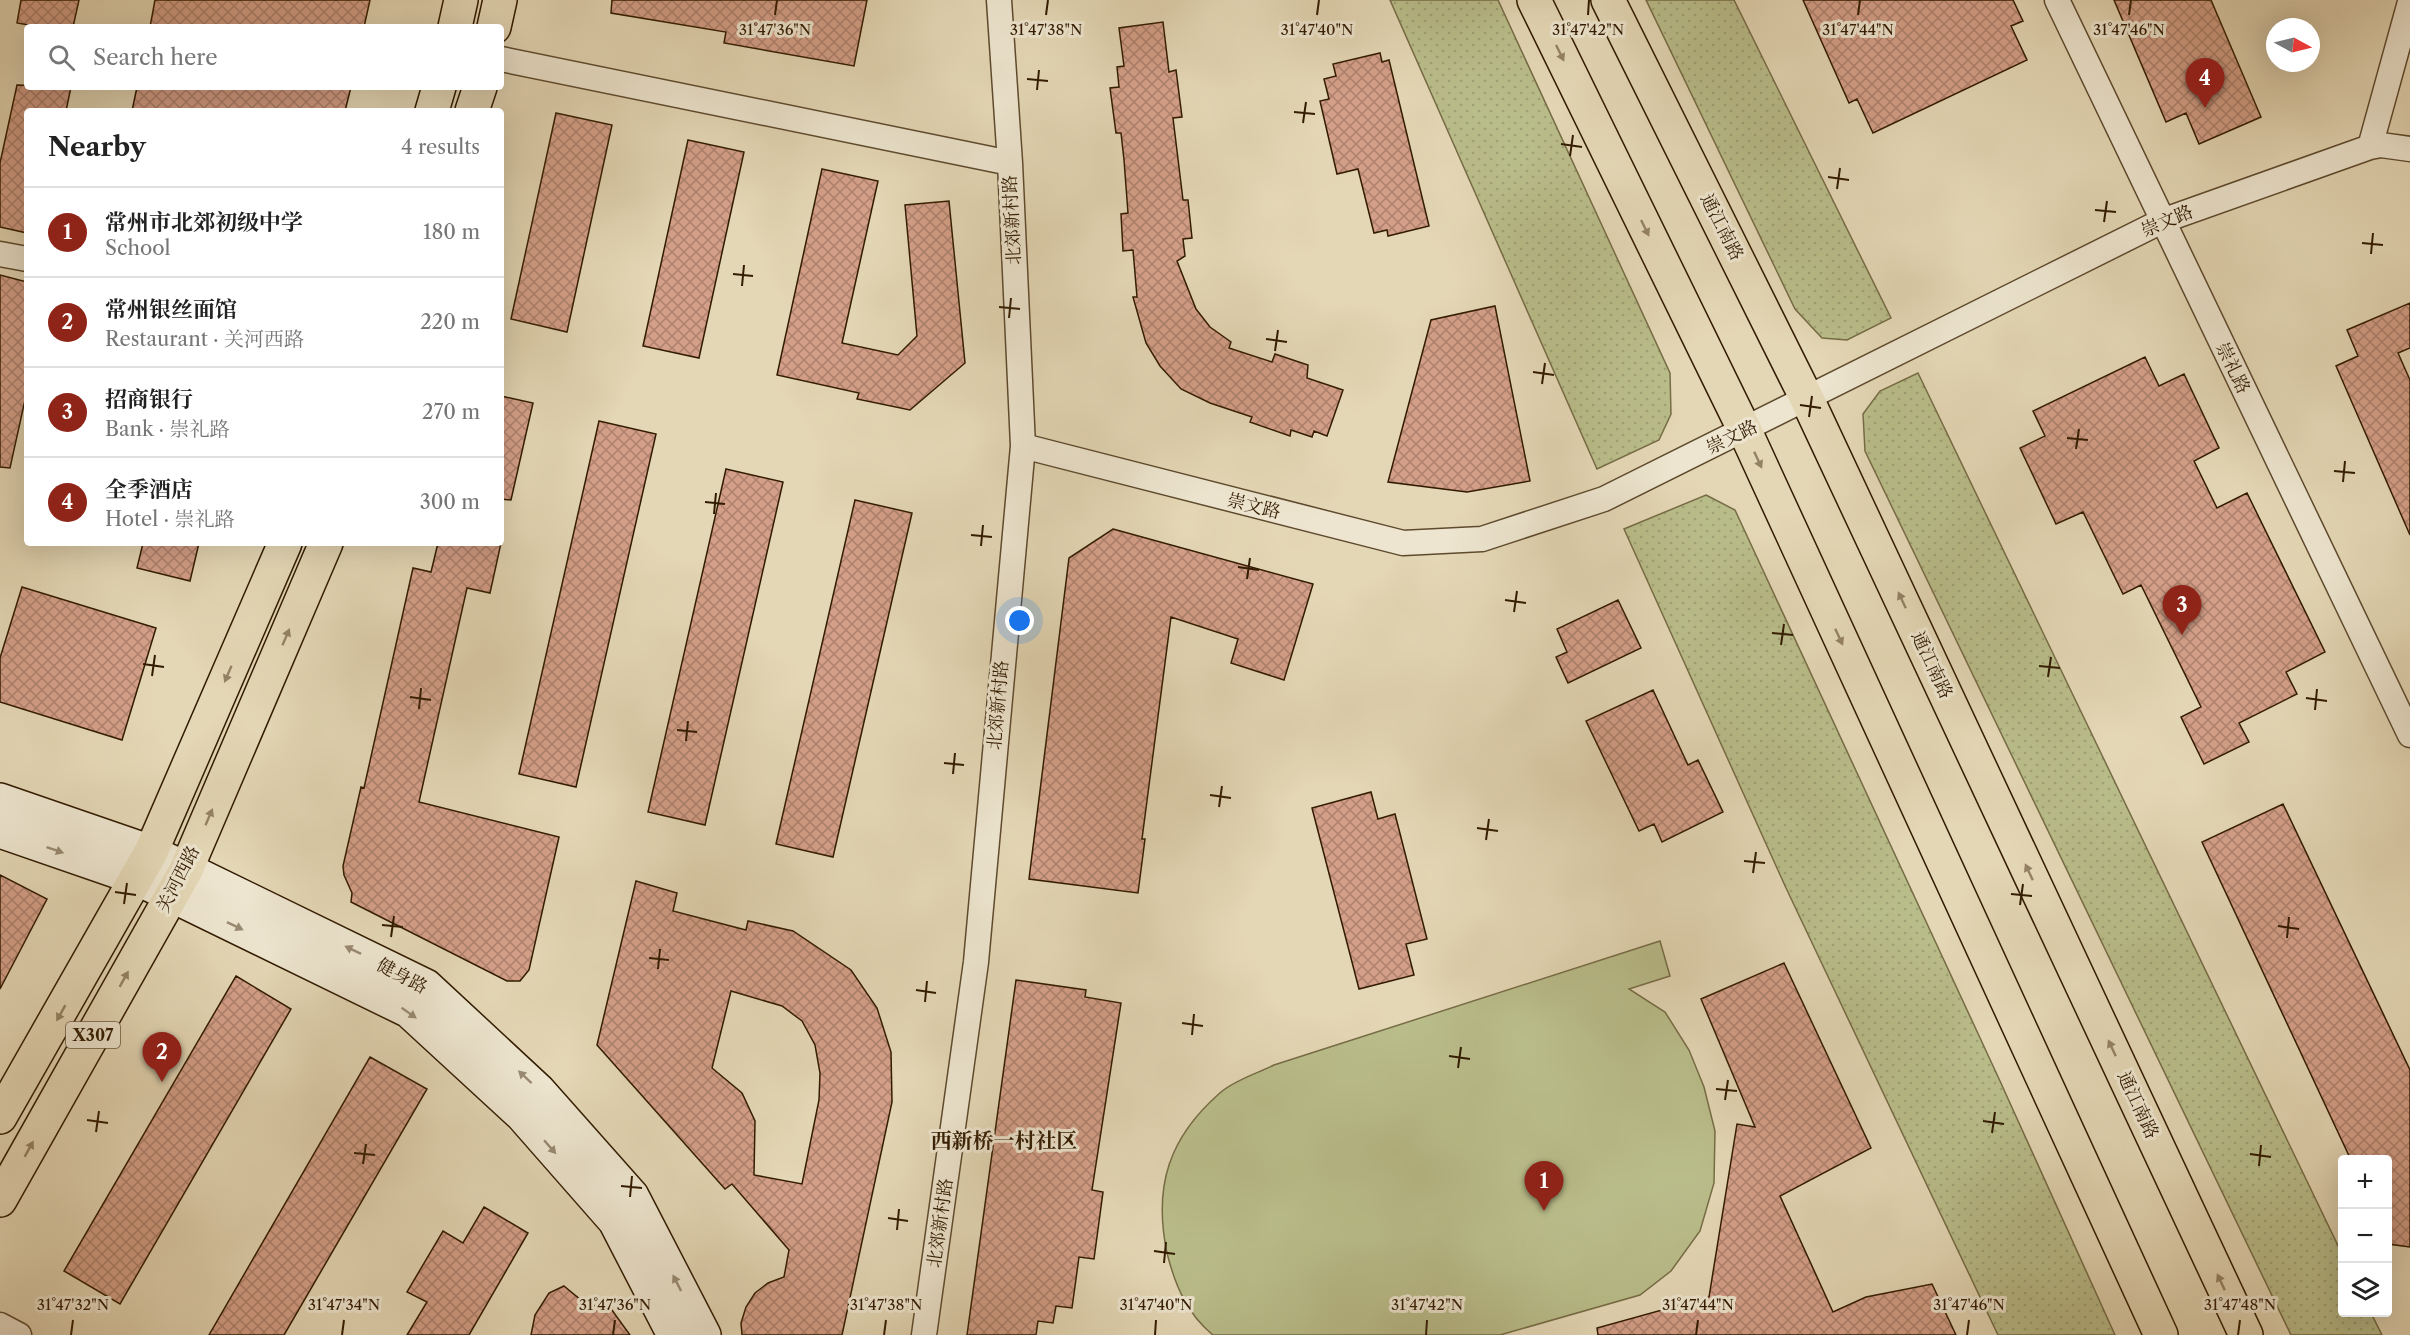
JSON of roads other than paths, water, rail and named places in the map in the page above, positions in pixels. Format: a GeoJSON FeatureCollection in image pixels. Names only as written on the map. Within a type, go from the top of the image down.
{"type":"FeatureCollection","features":[{"type":"Feature","properties":{"kind":"main road"},"geometry":{"type":"LineString","coordinates":[[455,24],[460,0]]}},
{"type":"Feature","properties":{"kind":"main road"},"geometry":{"type":"LineString","coordinates":[[495,24],[500,0]]}},
{"type":"Feature","properties":{"kind":"main road"},"geometry":{"type":"LineString","coordinates":[[1534,0],[1745,431],[2161,1335]]}},
{"type":"Feature","properties":{"kind":"main road","name":"通江南路"},"geometry":{"type":"LineString","coordinates":[[1608,0],[1807,399],[2246,1335]]}},
{"type":"Feature","properties":{"kind":"main road"},"geometry":{"type":"LineString","coordinates":[[433,108],[438,90]]}},
{"type":"Feature","properties":{"kind":"main road"},"geometry":{"type":"LineString","coordinates":[[473,108],[479,90]]}},
{"type":"Feature","properties":{"kind":"main road","name":"关河西路"},"geometry":{"type":"LineString","coordinates":[[0,1117],[143,865],[284,546]]}},
{"type":"Feature","properties":{"kind":"main road","name":"关河西路"},"geometry":{"type":"LineString","coordinates":[[0,1200],[178,883],[325,546]]}},
{"type":"Feature","properties":{"kind":"main road","name":"健身路"},"geometry":{"type":"LineString","coordinates":[[0,800],[178,883],[409,1011],[522,1115],[615,1221],[674,1335]]}},
{"type":"Feature","properties":{"kind":"main road","name":"健身路"},"geometry":{"type":"LineString","coordinates":[[0,831],[143,865]]}},
{"type":"Feature","properties":{"kind":"main road","name":"健身路"},"geometry":{"type":"LineString","coordinates":[[178,883],[426,986],[538,1090],[632,1196],[704,1335]]}},
{"type":"Feature","properties":{"kind":"street","name":"北郊新村路"},"geometry":{"type":"LineString","coordinates":[[924,1335],[976,962],[1023,446],[1010,163],[999,0]]}},
{"type":"Feature","properties":{"kind":"street","name":"崇礼路"},"geometry":{"type":"LineString","coordinates":[[2057,0],[2410,735]]}},
{"type":"Feature","properties":{"kind":"street"},"geometry":{"type":"LineString","coordinates":[[2370,147],[2410,3]]}},
{"type":"Feature","properties":{"kind":"street"},"geometry":{"type":"LineString","coordinates":[[504,60],[1010,163]]}},
{"type":"Feature","properties":{"kind":"street","name":"崇文路"},"geometry":{"type":"LineString","coordinates":[[1023,446],[1403,543],[1482,539],[1604,499],[1745,431],[2162,221],[2370,147],[2381,145],[2410,149]]}},
{"type":"Feature","properties":{"kind":"street"},"geometry":{"type":"LineString","coordinates":[[0,254],[24,258]]}},
{"type":"Feature","properties":{"kind":"street"},"geometry":{"type":"LineString","coordinates":[[0,1325],[19,1335]]}},
{"type":"Feature","properties":{"kind":"place","name":"全季酒店"},"geometry":{"type":"Point","coordinates":[2205,108]}},
{"type":"Feature","properties":{"kind":"place","name":"招商银行"},"geometry":{"type":"Point","coordinates":[2182,635]}},
{"type":"Feature","properties":{"kind":"place","name":"常州银丝面馆"},"geometry":{"type":"Point","coordinates":[162,1082]}},
{"type":"Feature","properties":{"kind":"place","name":"常州市北郊初级中学"},"geometry":{"type":"Point","coordinates":[1544,1211]}},
{"type":"Feature","properties":{"kind":"district","name":"西新桥一村社区"},"geometry":{"type":"Point","coordinates":[1004,1141]}}]}
